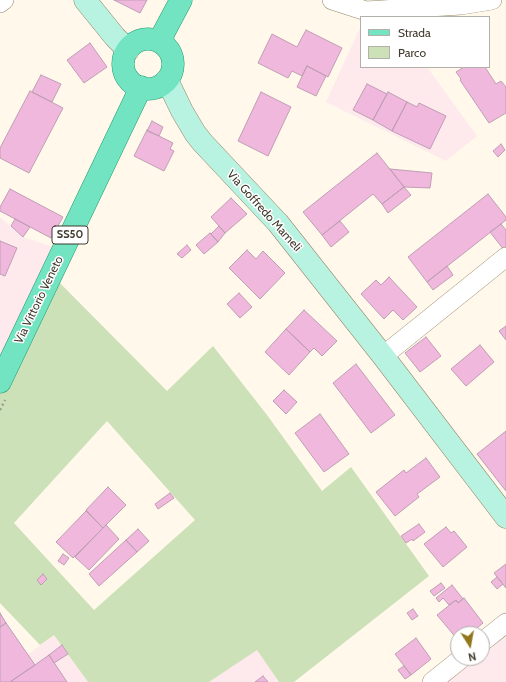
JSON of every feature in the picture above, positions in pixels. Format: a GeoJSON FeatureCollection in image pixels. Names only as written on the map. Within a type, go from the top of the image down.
{"type":"FeatureCollection","features":[{"type":"Feature","properties":{"kind":"main road"},"geometry":{"type":"LineString","coordinates":[[161,42],[164,32],[181,0]]}},
{"type":"Feature","properties":{"kind":"main road"},"geometry":{"type":"LineString","coordinates":[[143,39],[152,39],[161,42],[169,49],[173,60],[172,71],[167,80],[160,86],[150,88],[141,87],[134,84],[125,72],[123,64],[124,57],[128,50],[134,43],[143,39]]}},
{"type":"Feature","properties":{"kind":"main road","name":"Via Vittorio Veneto"},"geometry":{"type":"LineString","coordinates":[[0,382],[141,87]]}},
{"type":"Feature","properties":{"kind":"street"},"geometry":{"type":"LineString","coordinates":[[0,3],[4,0]]}},
{"type":"Feature","properties":{"kind":"street"},"geometry":{"type":"LineString","coordinates":[[85,0],[114,37],[128,50]]}},
{"type":"Feature","properties":{"kind":"street"},"geometry":{"type":"LineString","coordinates":[[332,0],[366,11],[461,5],[492,0]]}},
{"type":"Feature","properties":{"kind":"street","name":"Via Goffredo Mameli"},"geometry":{"type":"LineString","coordinates":[[167,80],[188,122],[202,142],[278,223],[383,356],[506,517]]}},
{"type":"Feature","properties":{"kind":"street"},"geometry":{"type":"LineString","coordinates":[[383,356],[506,257]]}},
{"type":"Feature","properties":{"kind":"street"},"geometry":{"type":"LineString","coordinates":[[490,636],[506,623]]}},
{"type":"Feature","properties":{"kind":"street"},"geometry":{"type":"LineString","coordinates":[[432,682],[452,666]]}},
{"type":"Feature","properties":{"kind":"shaded area"},"geometry":{"type":"Polygon","coordinates":[[[360,28],[360,68],[428,68],[477,136],[446,161],[326,102],[360,28]]]}},
{"type":"Feature","properties":{"kind":"shaded area"},"geometry":{"type":"Polygon","coordinates":[[[0,217],[23,237],[56,248],[0,363],[0,217]]]}},
{"type":"Feature","properties":{"kind":"shaded area"},"geometry":{"type":"Polygon","coordinates":[[[506,611],[506,682],[421,682],[450,658],[450,666],[490,666],[490,626],[488,626],[506,611]]]}},
{"type":"Feature","properties":{"kind":"shaded area"},"geometry":{"type":"Polygon","coordinates":[[[54,635],[88,682],[0,682],[0,676],[54,635]]]}},
{"type":"Feature","properties":{"kind":"shaded area"},"geometry":{"type":"Polygon","coordinates":[[[257,649],[279,682],[209,682],[257,649]]]}},
{"type":"Feature","properties":{"kind":"green space"},"geometry":{"type":"Polygon","coordinates":[[[46,269],[167,391],[213,346],[267,415],[322,491],[351,467],[429,576],[294,682],[279,682],[257,650],[209,682],[88,682],[54,635],[40,645],[0,603],[0,363],[46,269]],[[107,421],[14,523],[94,610],[195,520],[107,421]]]}},
{"type":"Feature","properties":{"kind":"building"},"geometry":{"type":"Polygon","coordinates":[[[114,0],[147,0],[140,13],[114,0]]]}},
{"type":"Feature","properties":{"kind":"building"},"geometry":{"type":"Polygon","coordinates":[[[306,30],[342,48],[328,77],[307,66],[302,76],[292,71],[288,78],[258,63],[272,34],[297,47],[306,30]]]}},
{"type":"Feature","properties":{"kind":"building"},"geometry":{"type":"Polygon","coordinates":[[[90,43],[107,67],[84,83],[67,60],[90,43]]]}},
{"type":"Feature","properties":{"kind":"building"},"geometry":{"type":"Polygon","coordinates":[[[307,66],[326,76],[316,96],[297,87],[307,66]]]}},
{"type":"Feature","properties":{"kind":"building"},"geometry":{"type":"Polygon","coordinates":[[[462,68],[486,68],[496,84],[501,81],[506,87],[506,113],[489,123],[456,72],[462,68]]]}},
{"type":"Feature","properties":{"kind":"building"},"geometry":{"type":"Polygon","coordinates":[[[41,75],[61,84],[52,102],[32,92],[41,75]]]}},
{"type":"Feature","properties":{"kind":"building"},"geometry":{"type":"Polygon","coordinates":[[[367,84],[387,94],[373,120],[353,110],[367,84]]]}},
{"type":"Feature","properties":{"kind":"building"},"geometry":{"type":"Polygon","coordinates":[[[30,91],[63,108],[29,173],[0,158],[0,148],[30,91]]]}},
{"type":"Feature","properties":{"kind":"building"},"geometry":{"type":"Polygon","coordinates":[[[261,92],[291,107],[268,156],[238,141],[261,92]]]}},
{"type":"Feature","properties":{"kind":"building"},"geometry":{"type":"Polygon","coordinates":[[[388,92],[407,102],[392,131],[373,120],[388,92]]]}},
{"type":"Feature","properties":{"kind":"building"},"geometry":{"type":"Polygon","coordinates":[[[407,102],[417,107],[419,103],[446,116],[430,149],[392,131],[407,102]]]}},
{"type":"Feature","properties":{"kind":"building"},"geometry":{"type":"Polygon","coordinates":[[[152,121],[163,127],[159,136],[147,131],[152,121]]]}},
{"type":"Feature","properties":{"kind":"building"},"geometry":{"type":"Polygon","coordinates":[[[147,130],[173,143],[170,149],[174,151],[164,171],[134,156],[147,130]]]}},
{"type":"Feature","properties":{"kind":"building"},"geometry":{"type":"Polygon","coordinates":[[[501,144],[505,150],[498,157],[493,151],[501,144]]]}},
{"type":"Feature","properties":{"kind":"building"},"geometry":{"type":"Polygon","coordinates":[[[377,153],[404,187],[382,204],[373,194],[322,235],[303,212],[377,153]]]}},
{"type":"Feature","properties":{"kind":"building"},"geometry":{"type":"Polygon","coordinates":[[[390,169],[432,173],[430,188],[404,187],[390,169]]]}},
{"type":"Feature","properties":{"kind":"building"},"geometry":{"type":"Polygon","coordinates":[[[404,187],[411,195],[388,213],[382,204],[404,187]]]}},
{"type":"Feature","properties":{"kind":"building"},"geometry":{"type":"Polygon","coordinates":[[[10,189],[63,217],[51,238],[0,211],[0,207],[10,189]]]}},
{"type":"Feature","properties":{"kind":"building"},"geometry":{"type":"Polygon","coordinates":[[[488,194],[506,217],[506,220],[427,282],[408,257],[488,194]]]}},
{"type":"Feature","properties":{"kind":"building"},"geometry":{"type":"Polygon","coordinates":[[[231,198],[247,214],[225,233],[211,217],[231,198]]]}},
{"type":"Feature","properties":{"kind":"building"},"geometry":{"type":"Polygon","coordinates":[[[15,219],[30,227],[23,237],[11,226],[15,219]]]}},
{"type":"Feature","properties":{"kind":"building"},"geometry":{"type":"Polygon","coordinates":[[[340,221],[349,232],[331,247],[322,235],[340,221]]]}},
{"type":"Feature","properties":{"kind":"building"},"geometry":{"type":"Polygon","coordinates":[[[501,224],[506,230],[506,249],[504,250],[490,232],[501,224]]]}},
{"type":"Feature","properties":{"kind":"building"},"geometry":{"type":"Polygon","coordinates":[[[219,226],[225,233],[218,242],[211,234],[219,226]]]}},
{"type":"Feature","properties":{"kind":"building"},"geometry":{"type":"Polygon","coordinates":[[[210,233],[218,242],[204,254],[196,245],[210,233]]]}},
{"type":"Feature","properties":{"kind":"building"},"geometry":{"type":"Polygon","coordinates":[[[0,241],[17,248],[5,276],[0,274],[0,241]]]}},
{"type":"Feature","properties":{"kind":"building"},"geometry":{"type":"Polygon","coordinates":[[[187,245],[191,250],[182,258],[177,254],[187,245]]]}},
{"type":"Feature","properties":{"kind":"building"},"geometry":{"type":"Polygon","coordinates":[[[247,250],[256,259],[263,251],[285,273],[260,299],[229,268],[247,250]]]}},
{"type":"Feature","properties":{"kind":"building"},"geometry":{"type":"Polygon","coordinates":[[[447,266],[453,275],[433,290],[427,282],[447,266]]]}},
{"type":"Feature","properties":{"kind":"building"},"geometry":{"type":"Polygon","coordinates":[[[389,277],[417,307],[403,320],[393,310],[384,319],[361,294],[376,280],[381,285],[389,277]]]}},
{"type":"Feature","properties":{"kind":"building"},"geometry":{"type":"Polygon","coordinates":[[[239,293],[252,307],[240,318],[227,304],[239,293]]]}},
{"type":"Feature","properties":{"kind":"building"},"geometry":{"type":"Polygon","coordinates":[[[304,310],[337,341],[322,356],[314,348],[310,352],[286,329],[304,310]]]}},
{"type":"Feature","properties":{"kind":"building"},"geometry":{"type":"Polygon","coordinates":[[[506,326],[506,340],[499,331],[506,326]]]}},
{"type":"Feature","properties":{"kind":"building"},"geometry":{"type":"Polygon","coordinates":[[[286,329],[310,352],[289,375],[265,352],[286,329]]]}},
{"type":"Feature","properties":{"kind":"building"},"geometry":{"type":"Polygon","coordinates":[[[426,337],[441,356],[420,372],[405,353],[426,337]]]}},
{"type":"Feature","properties":{"kind":"building"},"geometry":{"type":"Polygon","coordinates":[[[480,345],[494,362],[466,386],[451,369],[480,345]]]}},
{"type":"Feature","properties":{"kind":"building"},"geometry":{"type":"Polygon","coordinates":[[[356,364],[395,415],[371,433],[333,383],[356,364]]]}},
{"type":"Feature","properties":{"kind":"building"},"geometry":{"type":"Polygon","coordinates":[[[284,390],[297,402],[286,414],[273,401],[284,390]]]}},
{"type":"Feature","properties":{"kind":"building"},"geometry":{"type":"Polygon","coordinates":[[[320,414],[349,454],[324,472],[295,433],[320,414]]]}},
{"type":"Feature","properties":{"kind":"building"},"geometry":{"type":"Polygon","coordinates":[[[506,431],[506,491],[477,454],[506,431]]]}},
{"type":"Feature","properties":{"kind":"building"},"geometry":{"type":"Polygon","coordinates":[[[426,458],[440,477],[417,494],[419,497],[395,516],[376,492],[404,470],[406,473],[426,458]]]}},
{"type":"Feature","properties":{"kind":"building"},"geometry":{"type":"Polygon","coordinates":[[[108,487],[126,505],[103,528],[86,510],[108,487]]]}},
{"type":"Feature","properties":{"kind":"building"},"geometry":{"type":"Polygon","coordinates":[[[170,493],[174,498],[158,509],[155,504],[170,493]]]}},
{"type":"Feature","properties":{"kind":"building"},"geometry":{"type":"Polygon","coordinates":[[[86,511],[103,528],[73,558],[56,542],[86,511]]]}},
{"type":"Feature","properties":{"kind":"building"},"geometry":{"type":"Polygon","coordinates":[[[419,524],[425,532],[413,541],[412,539],[406,543],[401,536],[419,524]]]}},
{"type":"Feature","properties":{"kind":"building"},"geometry":{"type":"Polygon","coordinates":[[[106,525],[119,539],[89,570],[75,557],[106,525]]]}},
{"type":"Feature","properties":{"kind":"building"},"geometry":{"type":"Polygon","coordinates":[[[446,527],[451,533],[454,531],[467,547],[443,567],[424,544],[446,527]]]}},
{"type":"Feature","properties":{"kind":"building"},"geometry":{"type":"Polygon","coordinates":[[[138,529],[149,541],[137,552],[126,540],[138,529]]]}},
{"type":"Feature","properties":{"kind":"building"},"geometry":{"type":"Polygon","coordinates":[[[126,540],[137,552],[99,586],[89,574],[126,540]]]}},
{"type":"Feature","properties":{"kind":"building"},"geometry":{"type":"Polygon","coordinates":[[[63,554],[69,558],[64,565],[58,561],[63,554]]]}},
{"type":"Feature","properties":{"kind":"building"},"geometry":{"type":"Polygon","coordinates":[[[506,564],[506,588],[494,573],[506,564]]]}},
{"type":"Feature","properties":{"kind":"building"},"geometry":{"type":"Polygon","coordinates":[[[43,574],[47,579],[41,585],[37,580],[43,574]]]}},
{"type":"Feature","properties":{"kind":"building"},"geometry":{"type":"Polygon","coordinates":[[[497,577],[503,584],[497,589],[491,582],[497,577]]]}},
{"type":"Feature","properties":{"kind":"building"},"geometry":{"type":"Polygon","coordinates":[[[441,583],[445,588],[434,596],[430,591],[441,583]]]}},
{"type":"Feature","properties":{"kind":"building"},"geometry":{"type":"Polygon","coordinates":[[[452,585],[463,599],[458,603],[456,600],[449,605],[443,598],[439,602],[436,598],[452,585]]]}},
{"type":"Feature","properties":{"kind":"building"},"geometry":{"type":"Polygon","coordinates":[[[464,598],[483,623],[479,626],[450,626],[450,630],[437,615],[456,600],[458,603],[464,598]]]}},
{"type":"Feature","properties":{"kind":"building"},"geometry":{"type":"Polygon","coordinates":[[[413,609],[418,616],[412,620],[407,613],[413,609]]]}},
{"type":"Feature","properties":{"kind":"building"},"geometry":{"type":"Polygon","coordinates":[[[0,613],[6,623],[0,627],[0,613]]]}},
{"type":"Feature","properties":{"kind":"building"},"geometry":{"type":"Polygon","coordinates":[[[6,623],[35,665],[10,682],[0,682],[0,627],[6,623]]]}},
{"type":"Feature","properties":{"kind":"building"},"geometry":{"type":"Polygon","coordinates":[[[416,638],[431,659],[411,675],[395,654],[416,638]]]}},
{"type":"Feature","properties":{"kind":"building"},"geometry":{"type":"Polygon","coordinates":[[[62,645],[68,654],[54,663],[49,655],[62,645]]]}},
{"type":"Feature","properties":{"kind":"building"},"geometry":{"type":"Polygon","coordinates":[[[49,655],[67,682],[10,682],[35,665],[49,655]]]}},
{"type":"Feature","properties":{"kind":"building"},"geometry":{"type":"Polygon","coordinates":[[[404,666],[411,675],[405,679],[398,670],[404,666]]]}},
{"type":"Feature","properties":{"kind":"building"},"geometry":{"type":"Polygon","coordinates":[[[263,676],[268,682],[255,682],[263,676]]]}}]}
